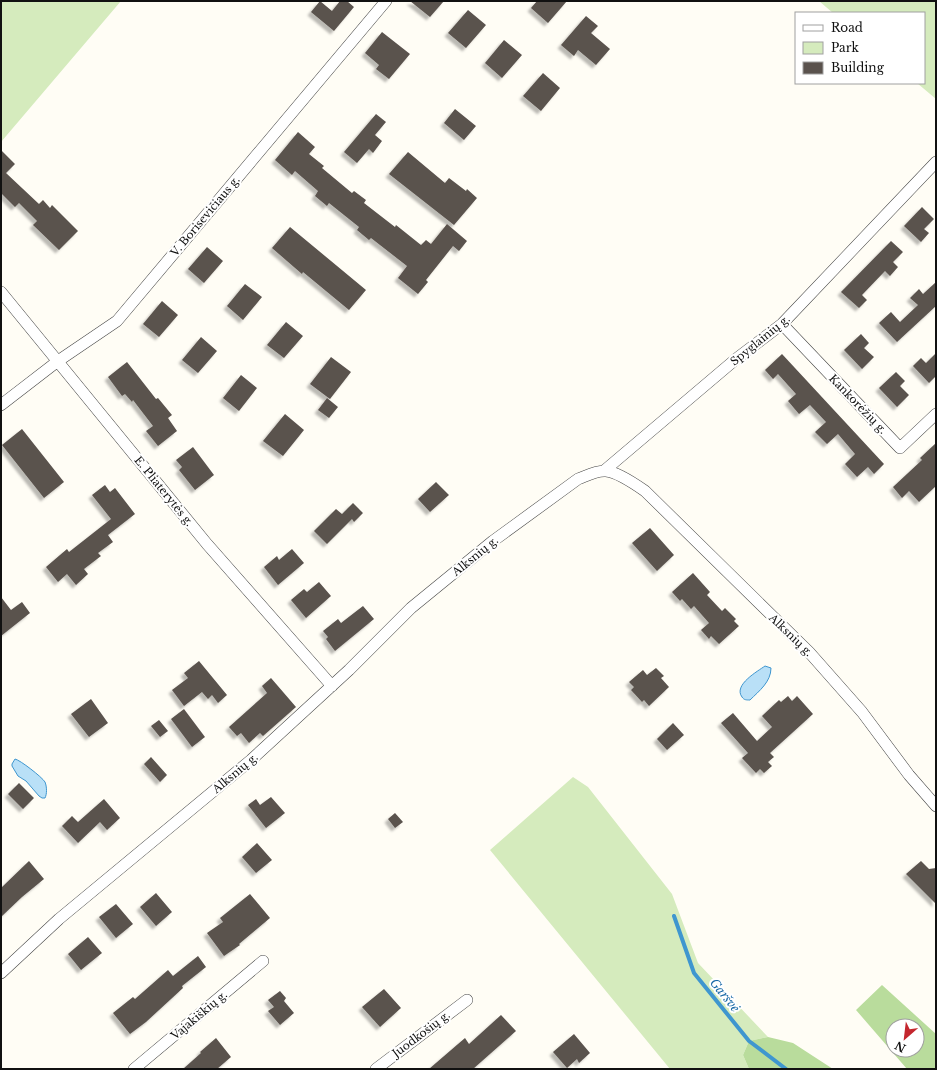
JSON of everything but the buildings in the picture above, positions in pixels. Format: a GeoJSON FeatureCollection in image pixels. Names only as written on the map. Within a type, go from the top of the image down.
{"type":"FeatureCollection","features":[{"type":"Feature","properties":{"kind":"street","name":"V. Borisevičiaus g."},"geometry":{"type":"LineString","coordinates":[[1,405],[58,361],[117,321],[386,1]]}},
{"type":"Feature","properties":{"kind":"street","name":"Spyglainių g."},"geometry":{"type":"LineString","coordinates":[[605,470],[736,358],[782,324],[936,162]]}},
{"type":"Feature","properties":{"kind":"street","name":"E. Pliaterytės g."},"geometry":{"type":"LineString","coordinates":[[1,292],[207,544],[332,686]]}},
{"type":"Feature","properties":{"kind":"street","name":"Kankorėžių g."},"geometry":{"type":"LineString","coordinates":[[782,324],[900,448],[936,414]]}},
{"type":"Feature","properties":{"kind":"street","name":"Alksnių g."},"geometry":{"type":"LineString","coordinates":[[1,973],[59,919],[251,760],[349,670],[410,608],[493,540],[578,479],[605,470],[626,479],[645,491],[809,652],[862,712],[909,774],[936,806]]}},
{"type":"Feature","properties":{"kind":"street","name":"Vajakiškių g."},"geometry":{"type":"LineString","coordinates":[[134,1069],[263,961]]}},
{"type":"Feature","properties":{"kind":"street","name":"Juodkošių g."},"geometry":{"type":"LineString","coordinates":[[376,1069],[467,1000]]}},
{"type":"Feature","properties":{"kind":"green space"},"geometry":{"type":"Polygon","coordinates":[[[1,1],[121,1],[1,142],[1,1]]]}},
{"type":"Feature","properties":{"kind":"green space"},"geometry":{"type":"Polygon","coordinates":[[[819,1],[936,1],[936,99],[918,84],[925,84],[925,12],[832,12],[819,1]]]}},
{"type":"Feature","properties":{"kind":"green space"},"geometry":{"type":"Polygon","coordinates":[[[573,777],[588,787],[672,894],[698,963],[768,1037],[749,1041],[743,1055],[749,1069],[670,1069],[490,850],[573,777]]]}},
{"type":"Feature","properties":{"kind":"green space"},"geometry":{"type":"Polygon","coordinates":[[[882,985],[918,1018],[885,1018],[885,1044],[856,1010],[882,985]]]}},
{"type":"Feature","properties":{"kind":"green space"},"geometry":{"type":"Polygon","coordinates":[[[925,1024],[936,1034],[936,1069],[907,1069],[897,1058],[925,1058],[925,1024]]]}},
{"type":"Feature","properties":{"kind":"green space"},"geometry":{"type":"Polygon","coordinates":[[[768,1037],[793,1043],[833,1069],[749,1069],[743,1055],[749,1041],[768,1037]]]}},
{"type":"Feature","properties":{"kind":"water"},"geometry":{"type":"Polygon","coordinates":[[[765,666],[771,668],[767,682],[750,700],[744,699],[740,692],[743,683],[765,666]]]}},
{"type":"Feature","properties":{"kind":"water"},"geometry":{"type":"Polygon","coordinates":[[[15,759],[31,769],[45,782],[45,798],[39,796],[26,781],[18,776],[12,766],[15,759]]]}},
{"type":"Feature","properties":{"kind":"waterway","name":"Garšvė"},"geometry":{"type":"LineString","coordinates":[[674,916],[694,973],[749,1041],[786,1069]]}}]}
